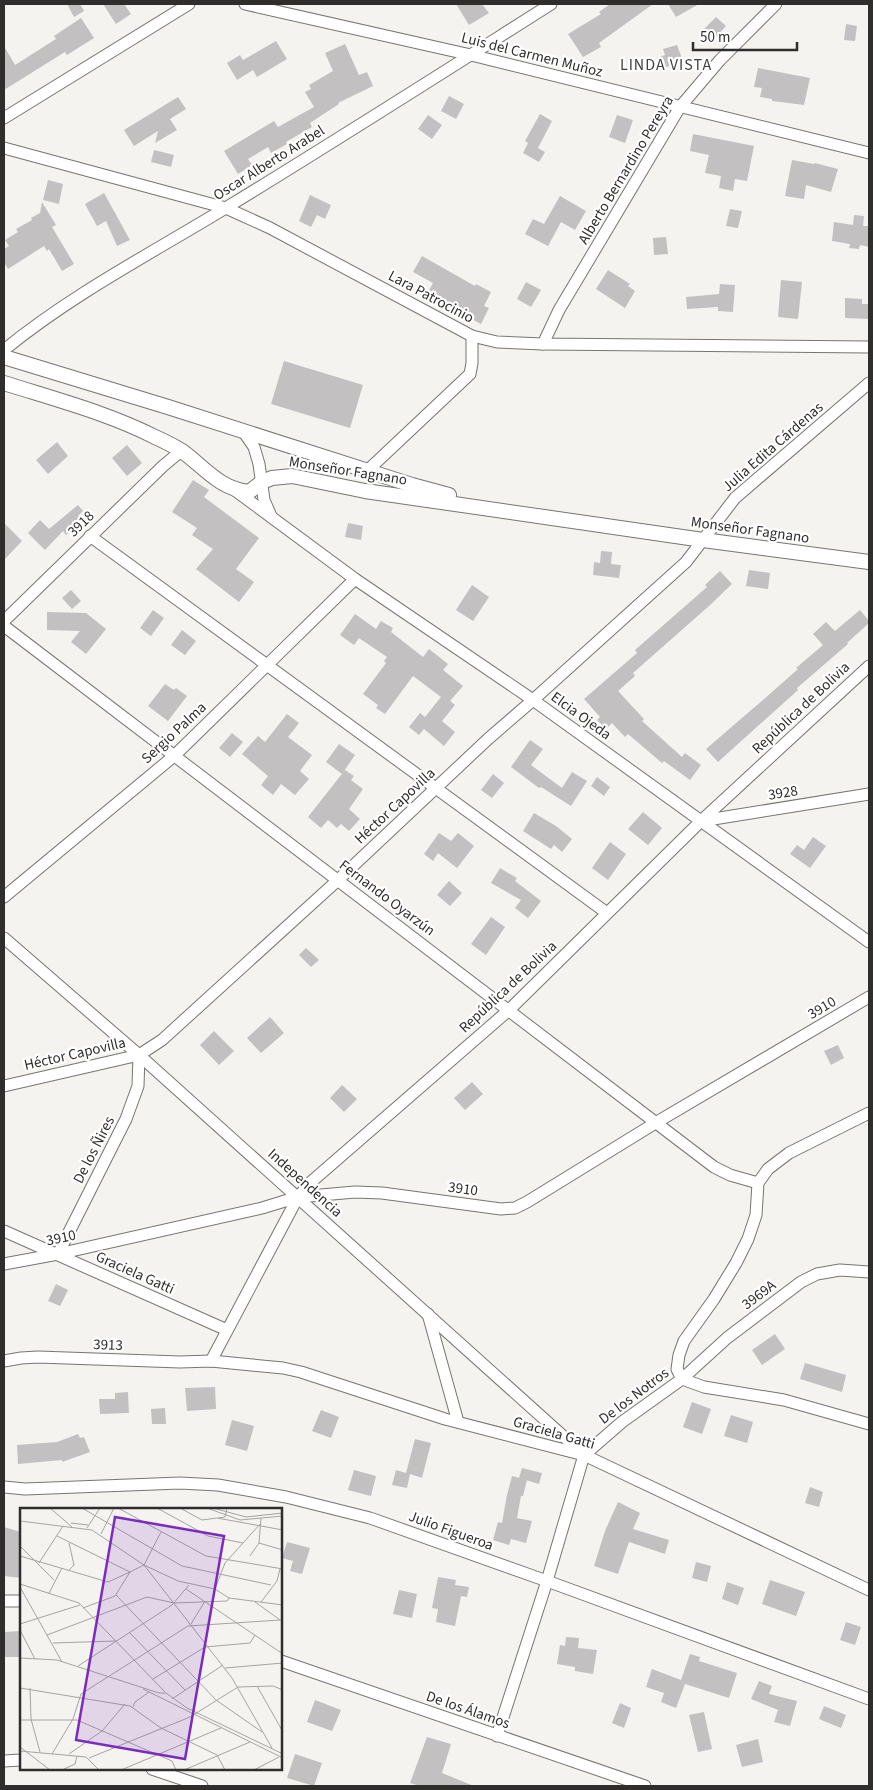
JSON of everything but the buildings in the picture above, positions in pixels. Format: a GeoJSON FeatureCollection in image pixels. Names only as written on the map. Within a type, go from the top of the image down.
{"type":"FeatureCollection","features":[{"type":"Feature","properties":{"kind":"street"},"geometry":{"type":"LineString","coordinates":[[4,118],[189,4]]}},
{"type":"Feature","properties":{"kind":"street","name":"Luis del Carmen Muñoz"},"geometry":{"type":"LineString","coordinates":[[244,4],[471,55],[869,153]]}},
{"type":"Feature","properties":{"kind":"street","name":"Oscar Alberto Arabel"},"geometry":{"type":"LineString","coordinates":[[4,350],[72,300],[226,208],[551,4]]}},
{"type":"Feature","properties":{"kind":"street","name":"Alberto Bernardino Pereyra"},"geometry":{"type":"LineString","coordinates":[[543,344],[559,310],[680,107],[720,60],[776,4]]}},
{"type":"Feature","properties":{"kind":"street","name":"Lara Patrocinio"},"geometry":{"type":"LineString","coordinates":[[4,148],[226,208],[270,228],[472,336],[497,342],[869,347]]}},
{"type":"Feature","properties":{"kind":"street"},"geometry":{"type":"LineString","coordinates":[[367,471],[470,374],[472,336]]}},
{"type":"Feature","properties":{"kind":"street","name":"Monseñor Fagnano"},"geometry":{"type":"LineString","coordinates":[[4,357],[412,485],[508,511]]}},
{"type":"Feature","properties":{"kind":"street"},"geometry":{"type":"LineString","coordinates":[[4,383],[127,424],[181,450],[226,486],[236,491]]}},
{"type":"Feature","properties":{"kind":"street","name":"Julia Edita Cárdenas"},"geometry":{"type":"LineString","coordinates":[[703,540],[735,498],[869,383]]}},
{"type":"Feature","properties":{"kind":"street"},"geometry":{"type":"LineString","coordinates":[[243,431],[254,447],[259,464],[264,500],[271,518]]}},
{"type":"Feature","properties":{"kind":"street","name":"3918"},"geometry":{"type":"LineString","coordinates":[[4,621],[181,450]]}},
{"type":"Feature","properties":{"kind":"street","name":"Monseñor Fagnano"},"geometry":{"type":"LineString","coordinates":[[236,491],[249,492],[262,482],[277,477],[292,476],[365,491],[869,562]]}},
{"type":"Feature","properties":{"kind":"street","name":"Elcia Ojeda"},"geometry":{"type":"LineString","coordinates":[[236,491],[355,579],[533,700],[869,942]]}},
{"type":"Feature","properties":{"kind":"street"},"geometry":{"type":"LineString","coordinates":[[90,536],[607,913]]}},
{"type":"Feature","properties":{"kind":"street","name":"Héctor Capovilla"},"geometry":{"type":"LineString","coordinates":[[4,1086],[139,1055],[162,1040],[338,880],[488,738],[686,562],[703,540]]}},
{"type":"Feature","properties":{"kind":"street","name":"Sergio Palma"},"geometry":{"type":"LineString","coordinates":[[4,897],[174,756],[355,579]]}},
{"type":"Feature","properties":{"kind":"street","name":"Fernando Oyarzún"},"geometry":{"type":"LineString","coordinates":[[4,626],[714,1166],[730,1176],[758,1183]]}},
{"type":"Feature","properties":{"kind":"street","name":"República de Bolivia"},"geometry":{"type":"LineString","coordinates":[[211,1361],[298,1197],[311,1182],[509,1010],[700,821],[869,666]]}},
{"type":"Feature","properties":{"kind":"street","name":"3928"},"geometry":{"type":"LineString","coordinates":[[700,821],[869,794]]}},
{"type":"Feature","properties":{"kind":"street","name":"Independencia"},"geometry":{"type":"LineString","coordinates":[[4,938],[139,1055],[584,1455]]}},
{"type":"Feature","properties":{"kind":"street","name":"3910"},"geometry":{"type":"LineString","coordinates":[[4,1264],[58,1254],[262,1208],[298,1197],[355,1192],[382,1193],[501,1209],[515,1208],[528,1202],[657,1122],[869,997]]}},
{"type":"Feature","properties":{"kind":"street","name":"De los Ñires"},"geometry":{"type":"LineString","coordinates":[[58,1254],[126,1119],[138,1086],[139,1055]]}},
{"type":"Feature","properties":{"kind":"street"},"geometry":{"type":"LineString","coordinates":[[758,1183],[768,1169],[789,1153],[869,1114]]}},
{"type":"Feature","properties":{"kind":"street","name":"De los Notros"},"geometry":{"type":"LineString","coordinates":[[584,1455],[622,1422],[682,1379],[677,1369],[684,1341],[714,1299],[748,1239],[756,1215],[758,1183]]}},
{"type":"Feature","properties":{"kind":"street","name":"Graciela Gatti"},"geometry":{"type":"LineString","coordinates":[[4,1231],[227,1330]]}},
{"type":"Feature","properties":{"kind":"street","name":"3969A"},"geometry":{"type":"LineString","coordinates":[[682,1379],[728,1338],[801,1282],[817,1274],[840,1270],[869,1272]]}},
{"type":"Feature","properties":{"kind":"street"},"geometry":{"type":"LineString","coordinates":[[428,1314],[458,1422]]}},
{"type":"Feature","properties":{"kind":"street","name":"3913"},"geometry":{"type":"LineString","coordinates":[[4,1361],[38,1357],[180,1362],[211,1361]]}},
{"type":"Feature","properties":{"kind":"street","name":"Graciela Gatti"},"geometry":{"type":"LineString","coordinates":[[211,1361],[283,1368],[301,1372],[458,1422],[584,1455],[869,1590]]}},
{"type":"Feature","properties":{"kind":"street"},"geometry":{"type":"LineString","coordinates":[[682,1379],[704,1387],[784,1400],[869,1424]]}},
{"type":"Feature","properties":{"kind":"street"},"geometry":{"type":"LineString","coordinates":[[497,1736],[547,1581],[584,1455]]}},
{"type":"Feature","properties":{"kind":"street","name":"Julio Figueroa"},"geometry":{"type":"LineString","coordinates":[[4,1487],[25,1489],[163,1483],[218,1484],[286,1497],[370,1518],[869,1699]]}},
{"type":"Feature","properties":{"kind":"street"},"geometry":{"type":"LineString","coordinates":[[4,1601],[20,1601]]}},
{"type":"Feature","properties":{"kind":"street","name":"De los Álamos"},"geometry":{"type":"LineString","coordinates":[[282,1661],[645,1786]]}},
{"type":"Feature","properties":{"kind":"street"},"geometry":{"type":"LineString","coordinates":[[4,1761],[20,1760]]}},
{"type":"Feature","properties":{"kind":"street"},"geometry":{"type":"LineString","coordinates":[[155,1770],[202,1786]]}},
{"type":"Feature","properties":{"kind":"district","name":"LINDA VISTA"},"geometry":{"type":"Point","coordinates":[666,65]}}]}
